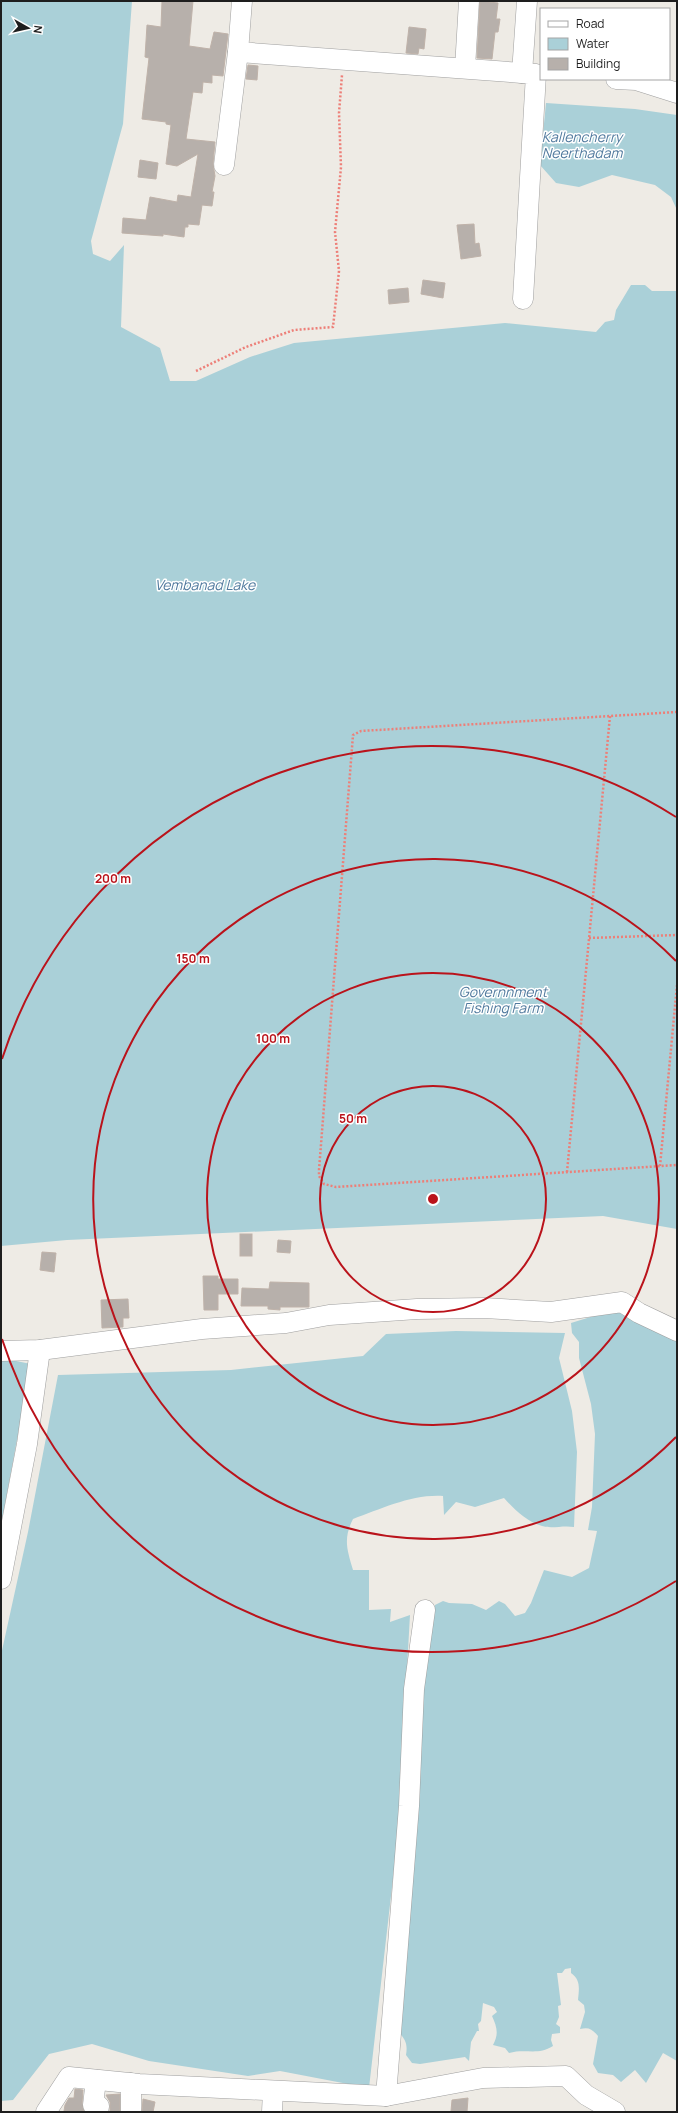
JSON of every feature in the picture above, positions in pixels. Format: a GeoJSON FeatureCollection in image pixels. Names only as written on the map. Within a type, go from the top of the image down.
{"type":"FeatureCollection","features":[{"type":"Feature","properties":{"kind":"street"},"geometry":{"type":"LineString","coordinates":[[224,165],[238,52],[242,1]]}},
{"type":"Feature","properties":{"kind":"street"},"geometry":{"type":"LineString","coordinates":[[465,68],[468,1]]}},
{"type":"Feature","properties":{"kind":"street"},"geometry":{"type":"LineString","coordinates":[[523,299],[533,74],[527,1]]}},
{"type":"Feature","properties":{"kind":"street"},"geometry":{"type":"LineString","coordinates":[[238,52],[533,74]]}},
{"type":"Feature","properties":{"kind":"street"},"geometry":{"type":"LineString","coordinates":[[636,80],[677,93]]}},
{"type":"Feature","properties":{"kind":"street"},"geometry":{"type":"LineString","coordinates":[[1,1351],[40,1350],[202,1329],[286,1323],[329,1315],[417,1309],[484,1308],[551,1312],[622,1302],[639,1313],[677,1331]]}},
{"type":"Feature","properties":{"kind":"street"},"geometry":{"type":"LineString","coordinates":[[1,1579],[27,1444],[40,1350]]}},
{"type":"Feature","properties":{"kind":"street"},"geometry":{"type":"LineString","coordinates":[[386,2096],[409,1806],[414,1689],[425,1610]]}},
{"type":"Feature","properties":{"kind":"street"},"geometry":{"type":"LineString","coordinates":[[46,2112],[69,2077],[131,2083],[386,2096],[483,2078],[566,2076],[586,2095],[609,2110]]}},
{"type":"Feature","properties":{"kind":"street"},"geometry":{"type":"LineString","coordinates":[[96,2080],[93,2105],[99,2106],[98,2112]]}},
{"type":"Feature","properties":{"kind":"street"},"geometry":{"type":"LineString","coordinates":[[130,2112],[131,2083]]}},
{"type":"Feature","properties":{"kind":"street"},"geometry":{"type":"LineString","coordinates":[[272,2112],[273,2091]]}},
{"type":"Feature","properties":{"kind":"path"},"geometry":{"type":"LineString","coordinates":[[196,371],[246,347],[294,330],[333,327],[339,272],[335,232],[341,167],[339,113],[344,59]]}},
{"type":"Feature","properties":{"kind":"path"},"geometry":{"type":"LineString","coordinates":[[677,712],[361,731],[353,735],[319,1176],[324,1184],[336,1187],[677,1165]]}},
{"type":"Feature","properties":{"kind":"path"},"geometry":{"type":"LineString","coordinates":[[567,1172],[610,716]]}},
{"type":"Feature","properties":{"kind":"path"},"geometry":{"type":"LineString","coordinates":[[589,938],[677,935]]}},
{"type":"Feature","properties":{"kind":"path"},"geometry":{"type":"LineString","coordinates":[[660,1166],[677,985]]}},
{"type":"Feature","properties":{"kind":"water","name":"Vembanad Lake"},"geometry":{"type":"Polygon","coordinates":[[[1,1],[132,1],[123,124],[91,241],[93,254],[110,261],[124,245],[121,327],[160,348],[170,381],[196,381],[250,357],[294,343],[505,323],[596,332],[605,322],[614,320],[616,310],[631,285],[645,285],[652,291],[677,291],[677,1229],[603,1216],[67,1240],[1,1246],[1,1]]]}},
{"type":"Feature","properties":{"kind":"water","name":"Kallencherry Neerthadam"},"geometry":{"type":"Polygon","coordinates":[[[546,103],[635,109],[677,115],[677,210],[671,197],[655,185],[612,175],[579,187],[556,183],[540,165],[546,103]]]}},
{"type":"Feature","properties":{"kind":"water"},"geometry":{"type":"Polygon","coordinates":[[[615,1305],[677,1338],[677,2061],[663,2053],[646,2083],[635,2070],[621,2082],[613,2075],[598,2073],[593,2064],[598,2036],[590,2029],[580,2029],[585,2012],[584,2005],[578,2000],[579,1985],[571,1973],[571,1968],[565,1969],[562,1973],[557,1973],[561,2005],[558,2006],[559,2017],[556,2024],[560,2027],[560,2033],[552,2034],[551,2040],[553,2046],[542,2051],[521,2051],[509,2053],[505,2048],[493,2045],[497,2030],[492,2016],[497,2012],[494,2007],[483,2003],[481,2021],[478,2024],[479,2031],[477,2031],[471,2042],[469,2061],[465,2057],[420,2064],[412,2063],[406,2055],[407,2047],[405,2041],[397,2030],[395,1861],[369,2088],[280,2071],[248,2076],[149,2061],[92,2044],[49,2054],[13,2100],[1,2101],[1,1655],[28,1532],[58,1375],[231,1370],[363,1356],[386,1334],[456,1331],[565,1333],[559,1358],[572,1411],[577,1452],[574,1527],[550,1527],[536,1524],[521,1515],[504,1498],[475,1507],[456,1502],[444,1515],[443,1496],[420,1497],[397,1503],[353,1519],[350,1526],[347,1544],[353,1570],[369,1570],[369,1610],[391,1609],[390,1622],[410,1615],[399,1810],[421,1706],[435,1605],[443,1601],[449,1603],[472,1604],[486,1610],[499,1601],[505,1604],[515,1616],[525,1613],[531,1603],[544,1570],[572,1577],[589,1568],[597,1531],[588,1530],[592,1507],[595,1434],[591,1404],[579,1358],[579,1342],[572,1333],[571,1323],[597,1315],[615,1305]]]}},
{"type":"Feature","properties":{"kind":"water"},"geometry":{"type":"Polygon","coordinates":[[[1,1358],[31,1364],[1,1526],[1,1358]]]}},
{"type":"Feature","properties":{"kind":"building"},"geometry":{"type":"Polygon","coordinates":[[[162,1],[193,1],[189,46],[210,49],[214,32],[228,34],[223,76],[212,75],[212,83],[203,82],[202,93],[193,92],[186,139],[215,142],[213,164],[215,176],[212,192],[214,192],[212,206],[202,205],[199,225],[188,224],[188,227],[185,227],[184,237],[163,234],[163,236],[122,233],[123,218],[146,220],[150,197],[177,202],[178,195],[191,197],[198,154],[177,166],[166,164],[171,125],[166,124],[166,122],[142,119],[149,58],[145,57],[147,25],[161,27],[162,1]]]}},
{"type":"Feature","properties":{"kind":"building"},"geometry":{"type":"Polygon","coordinates":[[[480,1],[498,3],[496,19],[500,19],[498,32],[495,32],[492,59],[477,58],[480,1]]]}},
{"type":"Feature","properties":{"kind":"building"},"geometry":{"type":"Polygon","coordinates":[[[409,27],[426,29],[424,49],[419,48],[418,54],[406,53],[409,27]]]}},
{"type":"Feature","properties":{"kind":"building"},"geometry":{"type":"Polygon","coordinates":[[[248,65],[258,66],[257,80],[246,79],[248,65]]]}},
{"type":"Feature","properties":{"kind":"building"},"geometry":{"type":"Polygon","coordinates":[[[140,160],[158,163],[156,179],[138,177],[140,160]]]}},
{"type":"Feature","properties":{"kind":"building"},"geometry":{"type":"Polygon","coordinates":[[[474,224],[475,244],[479,243],[481,256],[461,259],[457,225],[474,224]]]}},
{"type":"Feature","properties":{"kind":"building"},"geometry":{"type":"Polygon","coordinates":[[[423,280],[445,283],[443,298],[421,294],[423,280]]]}},
{"type":"Feature","properties":{"kind":"building"},"geometry":{"type":"Polygon","coordinates":[[[408,288],[409,302],[389,304],[388,290],[408,288]]]}},
{"type":"Feature","properties":{"kind":"building"},"geometry":{"type":"Polygon","coordinates":[[[240,1234],[252,1234],[252,1256],[240,1256],[240,1234]]]}},
{"type":"Feature","properties":{"kind":"building"},"geometry":{"type":"Polygon","coordinates":[[[278,1240],[291,1241],[290,1253],[277,1252],[278,1240]]]}},
{"type":"Feature","properties":{"kind":"building"},"geometry":{"type":"Polygon","coordinates":[[[42,1252],[56,1253],[54,1272],[40,1270],[42,1252]]]}},
{"type":"Feature","properties":{"kind":"building"},"geometry":{"type":"Polygon","coordinates":[[[203,1276],[218,1276],[218,1279],[238,1279],[238,1294],[218,1294],[218,1310],[204,1310],[203,1276]]]}},
{"type":"Feature","properties":{"kind":"building"},"geometry":{"type":"Polygon","coordinates":[[[270,1282],[309,1283],[309,1307],[280,1307],[280,1310],[268,1309],[268,1306],[241,1306],[242,1288],[269,1289],[270,1282]]]}},
{"type":"Feature","properties":{"kind":"building"},"geometry":{"type":"Polygon","coordinates":[[[128,1299],[129,1318],[123,1318],[123,1327],[102,1328],[101,1300],[128,1299]]]}},
{"type":"Feature","properties":{"kind":"building"},"geometry":{"type":"Polygon","coordinates":[[[75,2089],[83,2090],[82,2104],[84,2112],[64,2111],[65,2105],[69,2098],[74,2098],[75,2089]]]}},
{"type":"Feature","properties":{"kind":"building"},"geometry":{"type":"Polygon","coordinates":[[[120,2094],[120,2112],[110,2112],[110,2102],[106,2095],[120,2094]]]}},
{"type":"Feature","properties":{"kind":"building"},"geometry":{"type":"Polygon","coordinates":[[[468,2098],[467,2112],[451,2111],[452,2100],[468,2098]]]}},
{"type":"Feature","properties":{"kind":"building"},"geometry":{"type":"Polygon","coordinates":[[[143,2099],[155,2102],[153,2112],[142,2112],[143,2099]]]}},
{"type":"Feature","properties":{"kind":"water label","name":"Governnment Fishing Farm"},"geometry":{"type":"Point","coordinates":[503,1000]}}]}
